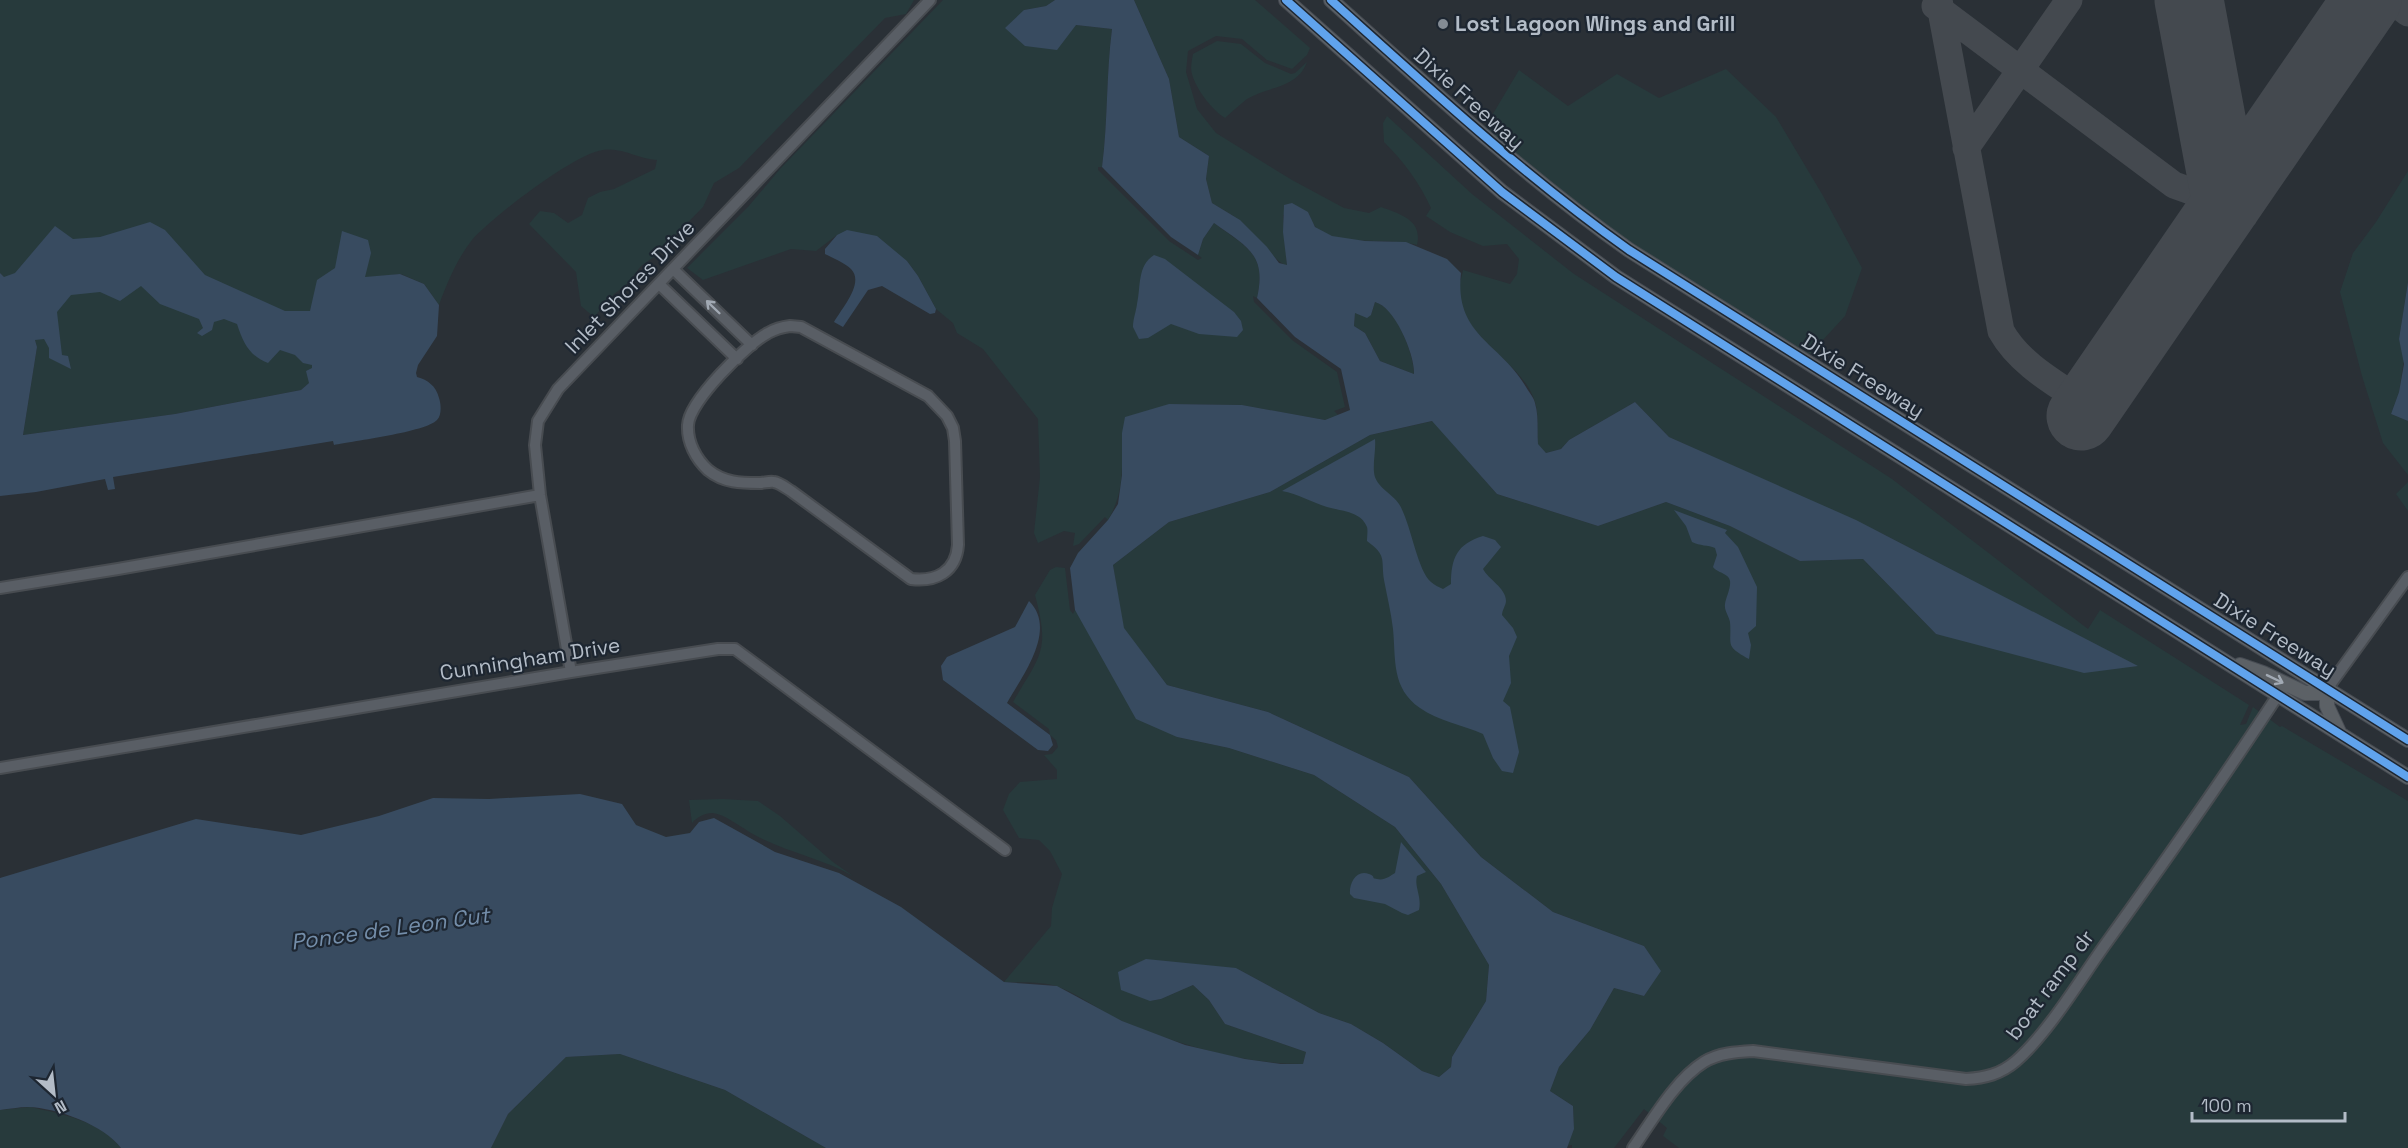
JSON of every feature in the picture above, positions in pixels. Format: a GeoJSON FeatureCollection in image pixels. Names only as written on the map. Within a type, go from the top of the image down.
{"type":"FeatureCollection","features":[{"type":"Feature","properties":{"kind":"main road"},"geometry":{"type":"LineString","coordinates":[[1286,0],[1502,192],[1579,251],[1662,308],[2408,777]]}},
{"type":"Feature","properties":{"kind":"main road","name":"Dixie Freeway"},"geometry":{"type":"LineString","coordinates":[[1331,0],[1505,156],[1629,250],[2408,740]]}},
{"type":"Feature","properties":{"kind":"main road"},"geometry":{"type":"LineString","coordinates":[[2222,660],[2263,673],[2305,693],[2327,690],[2329,715],[2341,734]]}},
{"type":"Feature","properties":{"kind":"street","name":"Inlet Shores Drive"},"geometry":{"type":"LineString","coordinates":[[571,672],[540,495],[535,445],[538,421],[558,389],[930,0]]}},
{"type":"Feature","properties":{"kind":"street"},"geometry":{"type":"LineString","coordinates":[[674,270],[752,345]]}},
{"type":"Feature","properties":{"kind":"street"},"geometry":{"type":"LineString","coordinates":[[659,284],[737,359]]}},
{"type":"Feature","properties":{"kind":"street"},"geometry":{"type":"LineString","coordinates":[[801,327],[928,396],[947,416],[953,428],[955,441],[958,545],[957,557],[949,569],[938,578],[925,581],[911,579],[791,491],[774,482],[741,483],[722,480],[707,469],[696,456],[689,440],[688,424],[692,410],[703,394],[752,345],[769,332],[780,328],[801,327]]}},
{"type":"Feature","properties":{"kind":"street"},"geometry":{"type":"LineString","coordinates":[[0,588],[540,495]]}},
{"type":"Feature","properties":{"kind":"street"},"geometry":{"type":"LineString","coordinates":[[2327,690],[2408,577]]}},
{"type":"Feature","properties":{"kind":"street","name":"Cunningham Drive"},"geometry":{"type":"LineString","coordinates":[[0,768],[571,672],[718,649],[735,649],[1005,850]]}},
{"type":"Feature","properties":{"kind":"street","name":"boat ramp dr"},"geometry":{"type":"LineString","coordinates":[[1633,1148],[1679,1084],[1690,1073],[1704,1062],[1733,1052],[1753,1051],[1966,1079],[1983,1078],[1997,1073],[2014,1062],[2031,1047],[2086,972],[2219,785],[2278,695]]}},
{"type":"Feature","properties":{"kind":"shaded area"},"geometry":{"type":"Polygon","coordinates":[[[0,0],[914,0],[906,14],[885,18],[739,168],[714,183],[703,207],[655,256],[641,266],[626,285],[614,294],[594,317],[581,306],[576,272],[529,224],[540,211],[554,213],[568,223],[582,215],[588,198],[614,189],[655,169],[657,160],[617,150],[603,150],[573,162],[554,174],[514,203],[472,240],[453,271],[439,305],[424,284],[401,274],[364,278],[327,368],[301,390],[175,414],[23,435],[37,347],[21,294],[0,273],[0,0]]]}},
{"type":"Feature","properties":{"kind":"shaded area"},"geometry":{"type":"Polygon","coordinates":[[[943,0],[1055,0],[1046,6],[1024,10],[1076,25],[1112,29],[1104,150],[1102,167],[1098,167],[1098,170],[1169,241],[1198,260],[1202,258],[1198,255],[1203,239],[1214,223],[1252,253],[1259,271],[1257,298],[1253,296],[1254,302],[1292,340],[1337,372],[1345,407],[1334,411],[1338,415],[1325,420],[1241,405],[1169,404],[1122,433],[1120,488],[1108,520],[1105,517],[1079,544],[1073,546],[1075,533],[1064,531],[1038,543],[1034,533],[1040,477],[1038,419],[983,349],[957,333],[953,323],[936,309],[907,261],[837,235],[816,251],[791,249],[703,280],[687,268],[748,207],[780,169],[943,0]]]}},
{"type":"Feature","properties":{"kind":"shaded area"},"geometry":{"type":"Polygon","coordinates":[[[1134,0],[1255,0],[1310,48],[1307,55],[1292,69],[1267,60],[1242,39],[1216,36],[1188,51],[1186,72],[1197,109],[1216,133],[1292,180],[1344,208],[1369,213],[1381,207],[1408,219],[1417,230],[1417,245],[1333,237],[1314,225],[1308,212],[1283,215],[1287,266],[1275,258],[1240,221],[1212,203],[1206,179],[1209,156],[1179,137],[1169,79],[1134,0]]]}},
{"type":"Feature","properties":{"kind":"shaded area"},"geometry":{"type":"Polygon","coordinates":[[[1217,41],[1241,44],[1265,63],[1291,74],[1307,62],[1302,71],[1289,82],[1247,99],[1225,118],[1205,99],[1191,72],[1193,54],[1217,41]]]}},
{"type":"Feature","properties":{"kind":"shaded area"},"geometry":{"type":"Polygon","coordinates":[[[1726,69],[1776,117],[1822,194],[1862,268],[1845,316],[1810,354],[1661,264],[1591,216],[1484,129],[1519,70],[1568,106],[1617,74],[1659,98],[1726,69]]]}},
{"type":"Feature","properties":{"kind":"shaded area"},"geometry":{"type":"Polygon","coordinates":[[[1387,116],[1472,194],[1574,274],[1892,479],[2088,629],[2100,610],[2249,705],[2240,725],[2246,724],[2253,707],[2280,727],[2282,726],[2408,801],[2408,1148],[1679,1148],[1663,1136],[1667,1128],[1644,1109],[1614,1148],[1567,1146],[1574,1129],[1573,1106],[1550,1091],[1559,1067],[1590,1030],[1614,988],[1644,996],[1660,971],[1644,946],[1553,912],[1481,857],[1409,777],[1268,712],[1167,685],[1123,628],[1113,565],[1169,522],[1270,492],[1370,435],[1433,421],[1497,494],[1598,526],[1666,502],[1730,526],[1800,561],[1863,559],[1936,634],[2136,666],[1883,534],[1669,437],[1635,402],[1569,440],[1561,449],[1546,453],[1538,445],[1536,407],[1529,388],[1519,374],[1470,323],[1462,309],[1459,293],[1463,270],[1510,284],[1517,274],[1519,259],[1507,244],[1483,246],[1450,232],[1426,216],[1431,208],[1416,181],[1384,142],[1383,123],[1387,116]]]}},
{"type":"Feature","properties":{"kind":"shaded area"},"geometry":{"type":"Polygon","coordinates":[[[2408,171],[2408,282],[2399,339],[2404,359],[2399,392],[2391,414],[2408,421],[2408,475],[2383,443],[2362,376],[2340,292],[2353,253],[2376,222],[2408,171]]]}},
{"type":"Feature","properties":{"kind":"shaded area"},"geometry":{"type":"Polygon","coordinates":[[[1375,302],[1383,306],[1397,322],[1411,355],[1414,374],[1380,361],[1365,333],[1354,326],[1355,313],[1371,315],[1375,302]]]}},
{"type":"Feature","properties":{"kind":"shaded area"},"geometry":{"type":"Polygon","coordinates":[[[2408,482],[2408,511],[2396,494],[2408,482]]]}},
{"type":"Feature","properties":{"kind":"shaded area"},"geometry":{"type":"Polygon","coordinates":[[[1056,567],[1065,568],[1070,610],[1073,614],[1075,610],[1177,737],[1229,748],[1314,775],[1395,827],[1441,884],[1489,965],[1486,1001],[1452,1057],[1451,1067],[1439,1077],[1422,1071],[1383,1043],[1351,1024],[1319,1013],[1236,968],[1150,1001],[1161,999],[1193,985],[1209,1000],[1225,1024],[1306,1052],[1303,1064],[1257,1061],[1212,1052],[1124,1022],[1059,987],[1039,983],[1004,982],[1051,926],[1052,908],[1062,874],[1050,851],[1039,840],[1019,838],[1003,810],[1009,794],[1020,782],[1057,779],[1057,770],[1044,755],[1052,754],[1058,747],[1056,740],[1050,735],[1049,729],[1013,702],[1040,652],[1042,629],[1035,595],[1050,570],[1056,567]]]}},
{"type":"Feature","properties":{"kind":"shaded area"},"geometry":{"type":"Polygon","coordinates":[[[689,800],[758,801],[780,816],[833,862],[853,876],[829,864],[778,846],[717,814],[709,813],[692,823],[689,800]]]}},
{"type":"Feature","properties":{"kind":"shaded area"},"geometry":{"type":"Polygon","coordinates":[[[620,1054],[725,1090],[826,1148],[491,1148],[508,1114],[566,1057],[620,1054]]]}},
{"type":"Feature","properties":{"kind":"shaded area"},"geometry":{"type":"Polygon","coordinates":[[[30,1107],[80,1120],[102,1131],[121,1148],[0,1148],[0,1110],[30,1107]]]}},
{"type":"Feature","properties":{"kind":"water","name":"Ponce de Leon Cut"},"geometry":{"type":"Polygon","coordinates":[[[1055,0],[1134,0],[1169,79],[1179,137],[1209,156],[1206,179],[1212,203],[1240,220],[1267,247],[1279,263],[1287,265],[1283,232],[1284,205],[1292,203],[1308,212],[1315,227],[1332,236],[1365,241],[1406,242],[1447,259],[1461,273],[1461,294],[1465,311],[1472,325],[1515,372],[1534,399],[1538,444],[1546,453],[1561,449],[1569,440],[1635,402],[1669,437],[1856,520],[2138,666],[2084,673],[1936,634],[1863,559],[1800,561],[1730,526],[1666,502],[1598,526],[1497,494],[1432,421],[1370,435],[1270,492],[1169,522],[1113,565],[1124,628],[1167,685],[1268,712],[1409,777],[1481,857],[1553,912],[1644,946],[1661,971],[1644,996],[1614,988],[1590,1030],[1559,1067],[1550,1091],[1573,1106],[1574,1129],[1567,1148],[826,1148],[725,1090],[620,1054],[566,1057],[508,1114],[491,1148],[121,1148],[92,1125],[66,1114],[28,1107],[0,1110],[0,878],[196,819],[301,835],[379,816],[433,798],[489,799],[580,794],[622,804],[636,825],[666,837],[690,833],[699,822],[714,818],[775,852],[839,873],[901,907],[1004,982],[1057,986],[1122,1021],[1185,1045],[1245,1059],[1281,1064],[1303,1064],[1306,1052],[1225,1024],[1209,1000],[1193,985],[1161,999],[1150,1001],[1121,990],[1118,972],[1146,959],[1236,968],[1319,1013],[1351,1024],[1383,1043],[1422,1071],[1439,1077],[1451,1067],[1452,1057],[1486,1001],[1489,965],[1441,884],[1395,827],[1314,775],[1229,748],[1177,737],[1136,719],[1075,610],[1070,568],[1078,553],[1108,520],[1118,504],[1125,417],[1169,404],[1242,405],[1325,420],[1350,410],[1341,369],[1295,337],[1257,298],[1259,271],[1252,253],[1245,246],[1214,223],[1203,239],[1198,255],[1171,237],[1102,167],[1112,29],[1076,25],[1057,50],[1025,46],[1005,28],[1024,10],[1046,6],[1055,0]],[[1375,302],[1371,315],[1367,318],[1355,313],[1354,326],[1365,333],[1380,361],[1414,374],[1411,355],[1402,333],[1390,313],[1375,302]]]}},
{"type":"Feature","properties":{"kind":"water"},"geometry":{"type":"Polygon","coordinates":[[[150,222],[165,230],[205,275],[285,311],[310,311],[317,280],[335,268],[342,231],[368,240],[371,253],[365,277],[400,274],[424,284],[439,305],[437,336],[418,365],[416,373],[417,377],[428,382],[436,390],[441,406],[439,418],[430,424],[405,432],[334,445],[333,441],[113,477],[115,489],[108,490],[105,479],[36,492],[0,496],[0,273],[4,277],[15,273],[55,226],[73,239],[100,237],[150,222]],[[141,286],[120,301],[100,292],[71,295],[57,312],[62,355],[68,356],[71,369],[49,358],[49,348],[44,339],[35,340],[37,347],[23,435],[175,414],[301,390],[309,383],[306,371],[312,368],[312,365],[303,363],[295,355],[280,350],[268,363],[261,360],[248,348],[237,324],[224,319],[214,322],[212,330],[202,336],[197,333],[203,328],[199,319],[160,304],[141,286]]]}},
{"type":"Feature","properties":{"kind":"water"},"geometry":{"type":"Polygon","coordinates":[[[847,230],[877,236],[907,261],[936,309],[935,313],[930,314],[882,286],[868,290],[843,327],[834,322],[854,288],[855,275],[846,265],[825,254],[825,249],[837,235],[847,230]]]}},
{"type":"Feature","properties":{"kind":"water"},"geometry":{"type":"Polygon","coordinates":[[[1154,255],[1165,259],[1234,312],[1241,321],[1243,330],[1237,337],[1199,334],[1171,324],[1148,338],[1139,339],[1133,327],[1133,321],[1142,271],[1154,255]]]}},
{"type":"Feature","properties":{"kind":"water"},"geometry":{"type":"Polygon","coordinates":[[[2408,282],[2408,421],[2391,414],[2399,392],[2404,364],[2399,339],[2408,282]]]}},
{"type":"Feature","properties":{"kind":"water"},"geometry":{"type":"Polygon","coordinates":[[[1375,439],[1375,477],[1377,482],[1399,504],[1422,567],[1432,583],[1443,589],[1451,584],[1452,567],[1457,553],[1474,539],[1483,536],[1495,540],[1501,547],[1483,569],[1505,596],[1502,615],[1517,637],[1509,656],[1511,683],[1503,701],[1510,707],[1519,752],[1513,773],[1502,771],[1493,758],[1483,734],[1427,712],[1411,700],[1404,691],[1395,662],[1393,629],[1382,558],[1378,550],[1367,541],[1367,528],[1364,522],[1350,512],[1327,507],[1282,491],[1375,439]]]}},
{"type":"Feature","properties":{"kind":"water"},"geometry":{"type":"Polygon","coordinates":[[[1674,510],[1727,530],[1725,533],[1738,547],[1757,587],[1756,626],[1748,633],[1751,645],[1749,659],[1736,651],[1731,644],[1730,622],[1725,607],[1730,581],[1727,576],[1713,567],[1717,555],[1715,548],[1692,542],[1686,526],[1674,510]]]}},
{"type":"Feature","properties":{"kind":"water"},"geometry":{"type":"Polygon","coordinates":[[[1029,601],[1037,613],[1040,625],[1039,639],[1028,667],[1007,703],[1050,735],[1053,745],[1048,751],[1038,750],[943,680],[941,666],[947,657],[1015,627],[1029,601]]]}},
{"type":"Feature","properties":{"kind":"water"},"geometry":{"type":"Polygon","coordinates":[[[1401,842],[1426,872],[1417,876],[1419,910],[1408,915],[1385,904],[1354,898],[1350,894],[1352,882],[1357,875],[1364,873],[1380,879],[1395,873],[1401,842]]]}},
{"type":"Feature","properties":{"kind":"taxiway"},"geometry":{"type":"LineString","coordinates":[[1939,0],[2001,331],[2018,354],[2029,364],[2088,405]]}},
{"type":"Feature","properties":{"kind":"taxiway"},"geometry":{"type":"LineString","coordinates":[[1966,148],[2069,0]]}},
{"type":"Feature","properties":{"kind":"taxiway"},"geometry":{"type":"LineString","coordinates":[[2391,0],[2408,13]]}},
{"type":"Feature","properties":{"kind":"taxiway"},"geometry":{"type":"LineString","coordinates":[[1935,6],[2174,185],[2227,204]]}},
{"type":"Feature","properties":{"kind":"runway"},"geometry":{"type":"LineString","coordinates":[[2189,0],[2227,204]]}},
{"type":"Feature","properties":{"kind":"runway"},"geometry":{"type":"LineString","coordinates":[[2081,416],[2367,0]]}},
{"type":"Feature","properties":{"kind":"cycle path"},"geometry":{"type":"LineString","coordinates":[[1286,0],[1502,192],[1616,277],[2408,777]]}},
{"type":"Feature","properties":{"kind":"cycle path"},"geometry":{"type":"LineString","coordinates":[[1331,0],[1514,161],[1551,192],[1629,250],[2408,740]]}},
{"type":"Feature","properties":{"kind":"place","name":"Lost Lagoon Wings and Grill"},"geometry":{"type":"Point","coordinates":[1443,24]}}]}
